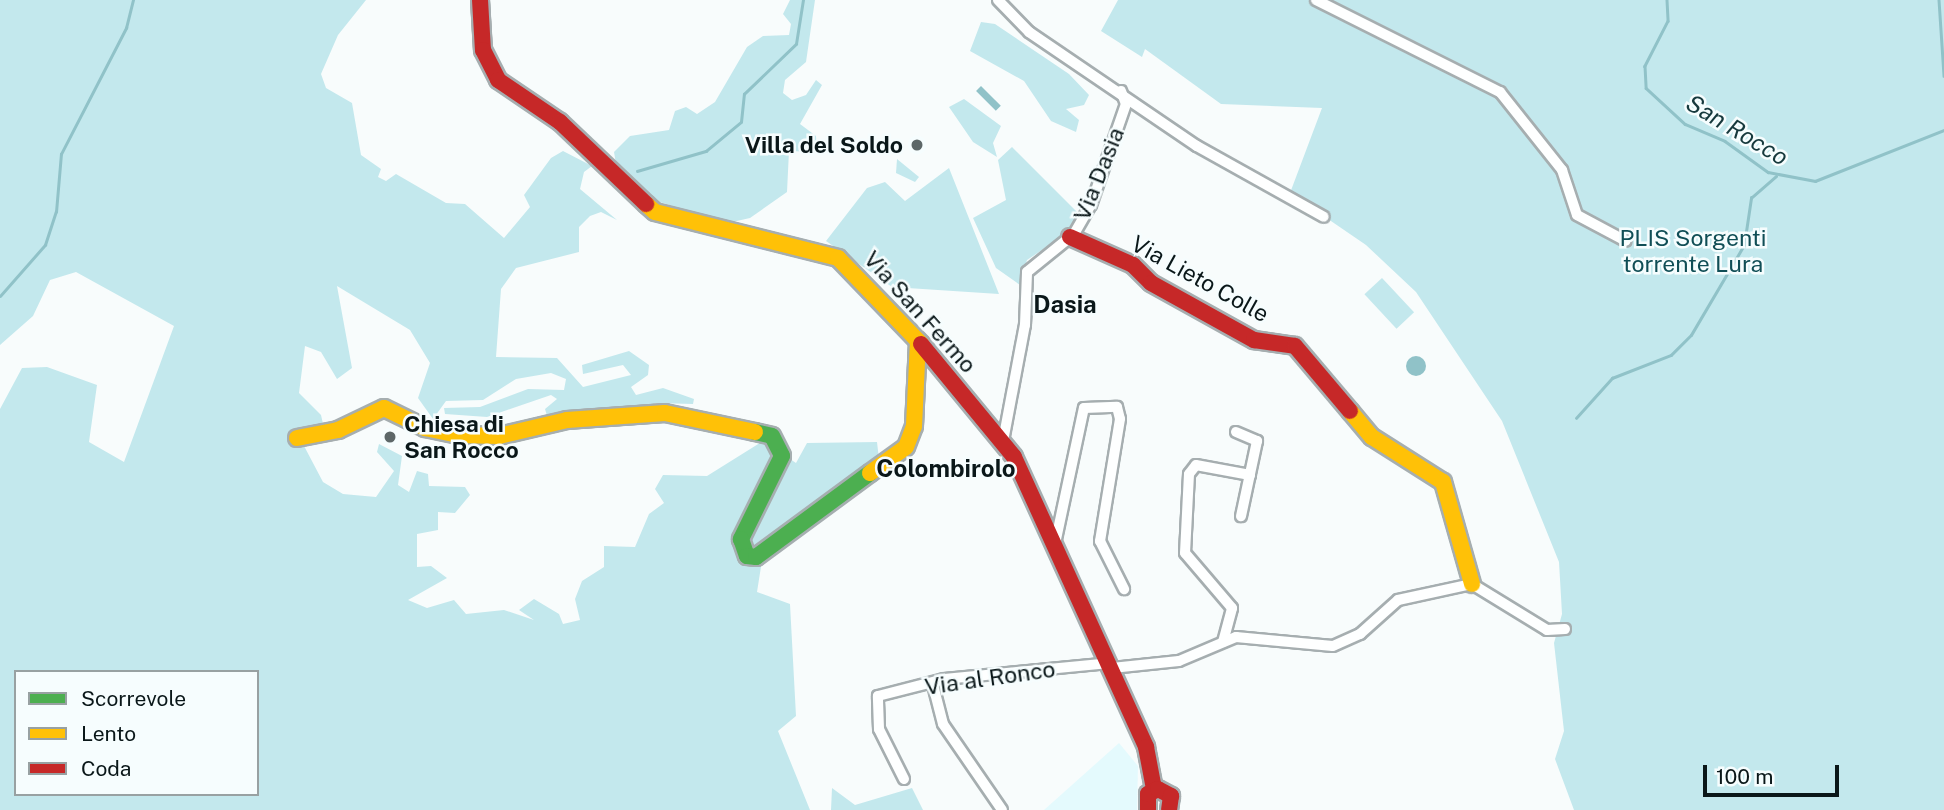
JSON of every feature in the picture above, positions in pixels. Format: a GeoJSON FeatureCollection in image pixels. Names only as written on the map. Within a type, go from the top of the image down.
{"type":"FeatureCollection","features":[{"type":"Feature","properties":{"kind":"street","name":"Via San Fermo"},"geometry":{"type":"LineString","coordinates":[[480,0],[482,50],[498,80],[560,122],[655,212],[838,258],[918,341],[1003,442],[1055,544],[1111,665],[1146,747],[1154,789]]}},
{"type":"Feature","properties":{"kind":"street"},"geometry":{"type":"LineString","coordinates":[[998,0],[1029,32],[1121,91],[1197,146],[1324,217]]}},
{"type":"Feature","properties":{"kind":"street"},"geometry":{"type":"LineString","coordinates":[[1316,0],[1500,93],[1550,151],[1577,215],[1626,241]]}},
{"type":"Feature","properties":{"kind":"street","name":"Via Dasia"},"geometry":{"type":"LineString","coordinates":[[1003,442],[1025,325],[1027,272],[1070,237],[1097,191],[1126,104],[1121,91]]}},
{"type":"Feature","properties":{"kind":"street","name":"Via Lieto Colle"},"geometry":{"type":"LineString","coordinates":[[1070,237],[1133,265],[1151,283],[1254,340],[1295,346],[1363,429],[1443,482],[1472,584]]}},
{"type":"Feature","properties":{"kind":"street"},"geometry":{"type":"LineString","coordinates":[[297,439],[338,430],[384,408],[425,428],[459,435],[499,436],[568,420],[671,414],[772,436],[782,456],[741,539],[742,550],[756,557],[906,447],[915,426],[918,341]]}},
{"type":"Feature","properties":{"kind":"street"},"geometry":{"type":"LineString","coordinates":[[1055,544],[1084,408],[1116,407],[1120,419],[1100,541],[1124,589]]}},
{"type":"Feature","properties":{"kind":"street"},"geometry":{"type":"LineString","coordinates":[[1236,432],[1258,441],[1241,516]]}},
{"type":"Feature","properties":{"kind":"street"},"geometry":{"type":"LineString","coordinates":[[1223,642],[1232,608],[1185,553],[1189,474],[1196,465],[1250,475]]}},
{"type":"Feature","properties":{"kind":"street"},"geometry":{"type":"LineString","coordinates":[[1472,584],[1547,630],[1565,629]]}},
{"type":"Feature","properties":{"kind":"street","name":"Via al Ronco"},"geometry":{"type":"LineString","coordinates":[[904,779],[879,729],[874,699],[933,685],[1111,665],[1178,661],[1241,637],[1333,646],[1360,634],[1398,600],[1472,584]]}},
{"type":"Feature","properties":{"kind":"street"},"geometry":{"type":"LineString","coordinates":[[933,685],[943,724],[1002,810]]}},
{"type":"Feature","properties":{"kind":"street","name":"Via San Fermo"},"geometry":{"type":"LineString","coordinates":[[1148,810],[1146,798],[1154,789]]}},
{"type":"Feature","properties":{"kind":"street","name":"Via San Fermo"},"geometry":{"type":"LineString","coordinates":[[1154,789],[1169,793],[1169,810]]}},
{"type":"Feature","properties":{"kind":"shaded area"},"geometry":{"type":"Polygon","coordinates":[[[981,86],[1001,106],[996,111],[976,91],[981,86]]]}},
{"type":"Feature","properties":{"kind":"shaded area"},"geometry":{"type":"Polygon","coordinates":[[[1416,356],[1423,359],[1426,366],[1423,373],[1416,376],[1409,373],[1406,366],[1409,359],[1416,356]]]}},
{"type":"Feature","properties":{"kind":"shaded area"},"geometry":{"type":"Polygon","coordinates":[[[1119,743],[1138,766],[1137,810],[1044,810],[1119,743]]]}},
{"type":"Feature","properties":{"kind":"green space"},"geometry":{"type":"Polygon","coordinates":[[[0,0],[366,0],[338,35],[321,74],[326,88],[352,103],[361,155],[381,169],[378,177],[386,181],[396,174],[446,203],[465,204],[504,238],[530,207],[524,195],[551,158],[563,151],[592,166],[584,172],[580,189],[617,220],[601,212],[590,216],[579,227],[579,252],[516,268],[501,289],[496,357],[557,358],[583,387],[631,375],[623,365],[583,374],[582,365],[629,351],[649,365],[648,375],[631,387],[636,395],[663,388],[694,399],[693,404],[655,403],[647,412],[548,419],[545,409],[557,399],[551,395],[487,417],[445,414],[444,408],[480,407],[528,389],[564,390],[566,379],[551,373],[516,379],[483,400],[446,401],[433,419],[418,398],[430,363],[410,330],[337,286],[352,368],[337,379],[321,352],[305,346],[299,393],[321,415],[327,441],[303,444],[323,482],[343,494],[376,497],[394,471],[377,452],[379,444],[402,456],[398,485],[409,492],[417,471],[428,474],[429,486],[465,487],[470,495],[455,513],[438,512],[438,530],[417,534],[417,567],[431,566],[447,578],[408,600],[427,608],[454,600],[466,614],[504,610],[534,620],[519,610],[534,599],[559,614],[563,624],[580,620],[575,599],[582,581],[604,567],[604,546],[635,547],[649,514],[664,503],[655,489],[663,475],[707,476],[763,441],[796,463],[807,443],[877,442],[879,459],[763,554],[757,592],[790,604],[796,716],[778,731],[810,810],[0,810],[0,409],[22,368],[47,367],[97,385],[89,442],[124,462],[174,326],[76,272],[50,280],[33,316],[0,345],[0,0]]]}},
{"type":"Feature","properties":{"kind":"green space"},"geometry":{"type":"Polygon","coordinates":[[[790,0],[815,0],[806,62],[785,80],[783,93],[792,100],[806,95],[816,80],[822,85],[800,124],[816,136],[817,152],[789,151],[787,192],[750,218],[728,223],[653,200],[616,164],[614,152],[630,136],[669,130],[675,111],[686,107],[697,114],[715,102],[747,47],[763,36],[789,35],[791,24],[783,14],[790,0]]]}},
{"type":"Feature","properties":{"kind":"green space","name":"PLIS Sorgenti torrente Lura"},"geometry":{"type":"Polygon","coordinates":[[[1118,0],[1944,0],[1944,810],[1574,810],[1555,759],[1564,731],[1554,643],[1562,614],[1559,562],[1502,421],[1416,292],[1366,245],[1290,193],[1322,108],[1221,104],[1145,49],[1142,57],[1101,31],[1118,0]]]}},
{"type":"Feature","properties":{"kind":"green space"},"geometry":{"type":"Polygon","coordinates":[[[981,22],[995,24],[1069,74],[1089,95],[1084,105],[1066,109],[1079,120],[1076,132],[1051,121],[1024,81],[970,51],[981,22]]]}},
{"type":"Feature","properties":{"kind":"green space"},"geometry":{"type":"Polygon","coordinates":[[[964,99],[1001,126],[993,143],[997,157],[973,142],[949,107],[964,99]]]}},
{"type":"Feature","properties":{"kind":"green space"},"geometry":{"type":"Polygon","coordinates":[[[1012,147],[1080,215],[1066,234],[1027,260],[1020,285],[996,268],[973,218],[1006,200],[998,160],[1012,147]]]}},
{"type":"Feature","properties":{"kind":"green space"},"geometry":{"type":"Polygon","coordinates":[[[897,159],[919,177],[915,182],[896,173],[897,159]]]}},
{"type":"Feature","properties":{"kind":"green space"},"geometry":{"type":"Polygon","coordinates":[[[949,168],[999,294],[892,287],[826,241],[867,188],[885,182],[905,201],[949,168]]]}},
{"type":"Feature","properties":{"kind":"green space"},"geometry":{"type":"Polygon","coordinates":[[[1382,278],[1414,312],[1397,329],[1364,294],[1382,278]]]}},
{"type":"Feature","properties":{"kind":"green space"},"geometry":{"type":"Polygon","coordinates":[[[832,788],[855,805],[912,788],[923,810],[831,810],[832,788]]]}},
{"type":"Feature","properties":{"kind":"waterway"},"geometry":{"type":"LineString","coordinates":[[0,296],[45,245],[56,212],[61,154],[126,28],[133,0]]}},
{"type":"Feature","properties":{"kind":"waterway","name":"San Rocco"},"geometry":{"type":"LineString","coordinates":[[637,171],[706,151],[741,122],[744,94],[796,44],[803,0]]}},
{"type":"Feature","properties":{"kind":"waterway","name":"San Rocco"},"geometry":{"type":"LineString","coordinates":[[1667,0],[1668,21],[1645,66],[1646,88],[1685,124],[1725,141],[1768,172],[1815,181],[1944,130]]}},
{"type":"Feature","properties":{"kind":"waterway","name":"San Rocco"},"geometry":{"type":"LineString","coordinates":[[1939,0],[1944,76]]}},
{"type":"Feature","properties":{"kind":"waterway"},"geometry":{"type":"LineString","coordinates":[[1576,418],[1612,378],[1671,355],[1691,335],[1744,245],[1751,198],[1776,176]]}},
{"type":"Feature","properties":{"kind":"traffic: fast"},"geometry":{"type":"LineString","coordinates":[[755,432],[772,436],[782,456],[741,539],[747,556],[756,557],[870,473]]}},
{"type":"Feature","properties":{"kind":"traffic: slow"},"geometry":{"type":"LineString","coordinates":[[646,204],[655,212],[838,258],[921,344]]}},
{"type":"Feature","properties":{"kind":"traffic: slow"},"geometry":{"type":"LineString","coordinates":[[870,473],[906,447],[914,426],[918,341]]}},
{"type":"Feature","properties":{"kind":"traffic: slow"},"geometry":{"type":"LineString","coordinates":[[297,438],[338,430],[384,408],[425,428],[459,435],[499,436],[567,420],[665,413],[755,432]]}},
{"type":"Feature","properties":{"kind":"traffic: slow"},"geometry":{"type":"LineString","coordinates":[[1350,411],[1372,437],[1443,482],[1472,584]]}},
{"type":"Feature","properties":{"kind":"traffic: jam"},"geometry":{"type":"LineString","coordinates":[[480,0],[483,50],[498,80],[560,122],[646,204]]}},
{"type":"Feature","properties":{"kind":"traffic: jam"},"geometry":{"type":"LineString","coordinates":[[1070,237],[1133,265],[1151,283],[1254,340],[1295,346],[1350,411]]}},
{"type":"Feature","properties":{"kind":"traffic: jam"},"geometry":{"type":"LineString","coordinates":[[921,344],[1014,457],[1146,747],[1154,789]]}},
{"type":"Feature","properties":{"kind":"traffic: jam"},"geometry":{"type":"LineString","coordinates":[[1148,810],[1148,794],[1158,789],[1171,796],[1169,810]]}},
{"type":"Feature","properties":{"kind":"place","name":"Villa del Soldo"},"geometry":{"type":"Point","coordinates":[917,145]}},
{"type":"Feature","properties":{"kind":"place","name":"Chiesa di San Rocco"},"geometry":{"type":"Point","coordinates":[390,437]}},
{"type":"Feature","properties":{"kind":"district","name":"Dasia"},"geometry":{"type":"Point","coordinates":[1065,305]}},
{"type":"Feature","properties":{"kind":"district","name":"Colombirolo"},"geometry":{"type":"Point","coordinates":[946,469]}}]}
